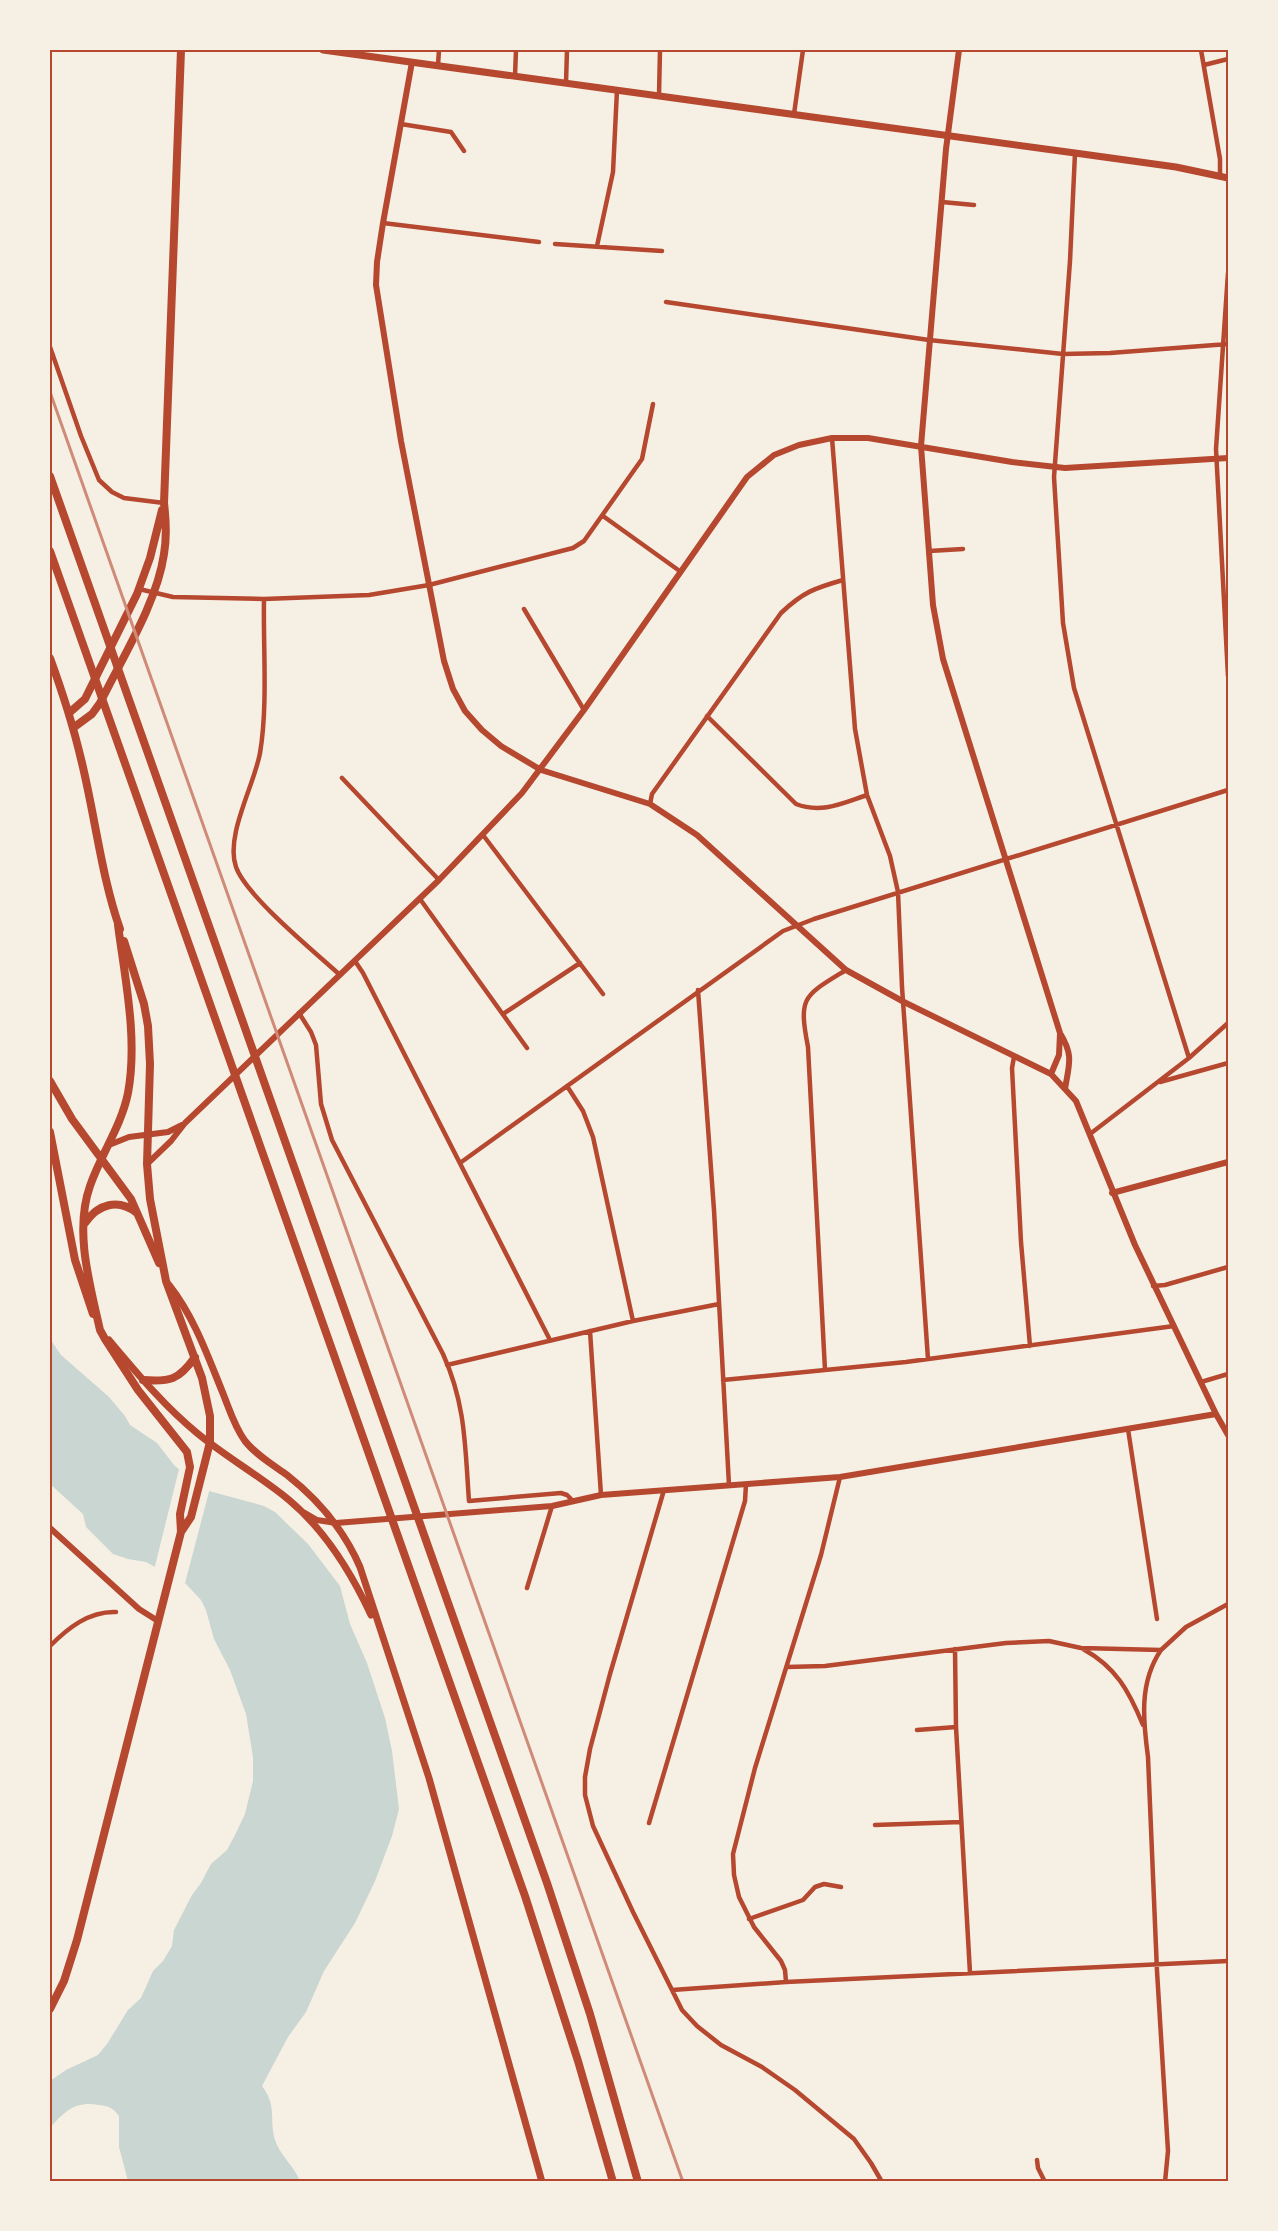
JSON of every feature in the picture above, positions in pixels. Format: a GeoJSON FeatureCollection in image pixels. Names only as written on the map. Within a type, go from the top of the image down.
{"type":"FeatureCollection","features":[{"type":"Feature","properties":{"kind":"highway"},"geometry":{"type":"LineString","coordinates":[[50,476],[569,1949],[597,2036],[638,2181]]}},
{"type":"Feature","properties":{"kind":"highway"},"geometry":{"type":"LineString","coordinates":[[50,551],[537,1929],[613,2181]]}},
{"type":"Feature","properties":{"kind":"main road"},"geometry":{"type":"LineString","coordinates":[[73,728],[90,716],[99,705],[153,593],[161,570],[165,543],[164,503],[181,50]]}},
{"type":"Feature","properties":{"kind":"main road"},"geometry":{"type":"LineString","coordinates":[[323,50],[371,53],[412,62],[1176,167],[1228,178]]}},
{"type":"Feature","properties":{"kind":"main road"},"geometry":{"type":"LineString","coordinates":[[69,713],[85,699],[138,590],[150,558],[164,503]]}},
{"type":"Feature","properties":{"kind":"main road"},"geometry":{"type":"LineString","coordinates":[[50,658],[69,713],[118,925],[141,994],[147,1020],[150,1064],[147,1164],[150,1199],[166,1281],[193,1322],[245,1440],[250,1447],[301,1487],[336,1523],[360,1568],[429,1778],[542,2181]]}},
{"type":"Feature","properties":{"kind":"main road"},"geometry":{"type":"LineString","coordinates":[[118,925],[128,1008],[130,1067],[124,1110],[87,1195],[84,1224],[86,1258],[100,1330],[143,1380],[184,1421],[277,1490],[304,1513],[343,1562],[383,1639]]}},
{"type":"Feature","properties":{"kind":"main road"},"geometry":{"type":"LineString","coordinates":[[50,1081],[72,1119],[126,1191],[139,1214],[195,1357],[208,1404],[210,1442],[191,1517],[181,1532]]}},
{"type":"Feature","properties":{"kind":"main road"},"geometry":{"type":"LineString","coordinates":[[50,1132],[78,1270],[100,1330],[138,1389],[183,1445],[190,1461],[190,1472],[180,1514],[181,1532],[75,1950],[64,1981],[50,2009]]}},
{"type":"Feature","properties":{"kind":"main road"},"geometry":{"type":"LineString","coordinates":[[84,1224],[92,1213],[107,1205],[123,1205],[139,1214]]}},
{"type":"Feature","properties":{"kind":"main road"},"geometry":{"type":"LineString","coordinates":[[143,1380],[164,1381],[177,1377],[185,1371],[195,1357]]}},
{"type":"Feature","properties":{"kind":"street"},"geometry":{"type":"LineString","coordinates":[[438,65],[440,50]]}},
{"type":"Feature","properties":{"kind":"street"},"geometry":{"type":"LineString","coordinates":[[515,76],[516,50]]}},
{"type":"Feature","properties":{"kind":"street"},"geometry":{"type":"LineString","coordinates":[[566,83],[567,50]]}},
{"type":"Feature","properties":{"kind":"street"},"geometry":{"type":"LineString","coordinates":[[658,95],[660,50]]}},
{"type":"Feature","properties":{"kind":"street"},"geometry":{"type":"LineString","coordinates":[[794,114],[803,50]]}},
{"type":"Feature","properties":{"kind":"street"},"geometry":{"type":"LineString","coordinates":[[959,50],[948,135],[921,446],[933,605],[943,659],[1060,1033],[1069,1048],[1070,1059],[1065,1089]]}},
{"type":"Feature","properties":{"kind":"street"},"geometry":{"type":"LineString","coordinates":[[1201,50],[1220,159],[1220,176]]}},
{"type":"Feature","properties":{"kind":"street"},"geometry":{"type":"LineString","coordinates":[[1204,64],[1228,60]]}},
{"type":"Feature","properties":{"kind":"street"},"geometry":{"type":"LineString","coordinates":[[412,62],[377,262],[377,297],[400,437],[444,661],[453,689],[465,711],[501,746],[541,770],[650,804],[697,835],[846,970],[904,1002],[1051,1074],[1076,1101],[1112,1193],[1154,1286],[1228,1436]]}},
{"type":"Feature","properties":{"kind":"street"},"geometry":{"type":"LineString","coordinates":[[597,246],[613,172],[617,90]]}},
{"type":"Feature","properties":{"kind":"street"},"geometry":{"type":"LineString","coordinates":[[401,124],[451,132],[464,151]]}},
{"type":"Feature","properties":{"kind":"street"},"geometry":{"type":"LineString","coordinates":[[1075,153],[1070,261],[1055,466],[1063,622],[1074,688],[1188,1058]]}},
{"type":"Feature","properties":{"kind":"street"},"geometry":{"type":"LineString","coordinates":[[942,202],[974,205]]}},
{"type":"Feature","properties":{"kind":"street"},"geometry":{"type":"LineString","coordinates":[[383,223],[539,242]]}},
{"type":"Feature","properties":{"kind":"street"},"geometry":{"type":"LineString","coordinates":[[555,244],[662,251]]}},
{"type":"Feature","properties":{"kind":"street"},"geometry":{"type":"LineString","coordinates":[[1228,273],[1217,459],[1228,676]]}},
{"type":"Feature","properties":{"kind":"street"},"geometry":{"type":"LineString","coordinates":[[666,302],[929,340],[1063,354],[1228,345]]}},
{"type":"Feature","properties":{"kind":"street"},"geometry":{"type":"LineString","coordinates":[[50,348],[99,480],[112,492],[124,498],[164,503]]}},
{"type":"Feature","properties":{"kind":"street"},"geometry":{"type":"LineString","coordinates":[[138,590],[166,597],[264,598],[369,595],[429,585],[573,548],[584,541],[642,459],[653,404]]}},
{"type":"Feature","properties":{"kind":"street"},"geometry":{"type":"LineString","coordinates":[[832,438],[855,729],[867,795],[890,856],[898,892],[928,1359]]}},
{"type":"Feature","properties":{"kind":"street"},"geometry":{"type":"LineString","coordinates":[[147,1164],[171,1141],[185,1123],[483,836],[541,770],[747,477],[774,454],[799,444],[832,438],[868,438],[1012,462],[1065,468],[1228,458]]}},
{"type":"Feature","properties":{"kind":"street"},"geometry":{"type":"LineString","coordinates":[[603,516],[681,572]]}},
{"type":"Feature","properties":{"kind":"street"},"geometry":{"type":"LineString","coordinates":[[929,551],[963,549]]}},
{"type":"Feature","properties":{"kind":"street"},"geometry":{"type":"LineString","coordinates":[[650,804],[652,794],[782,613],[799,596],[815,588],[843,580]]}},
{"type":"Feature","properties":{"kind":"street"},"geometry":{"type":"LineString","coordinates":[[264,598],[263,718],[260,753],[234,838],[234,858],[241,877],[257,897],[340,975]]}},
{"type":"Feature","properties":{"kind":"street"},"geometry":{"type":"LineString","coordinates":[[524,609],[584,710]]}},
{"type":"Feature","properties":{"kind":"street"},"geometry":{"type":"LineString","coordinates":[[707,716],[796,804],[809,809],[823,809],[867,795]]}},
{"type":"Feature","properties":{"kind":"street"},"geometry":{"type":"LineString","coordinates":[[342,778],[439,880]]}},
{"type":"Feature","properties":{"kind":"street"},"geometry":{"type":"LineString","coordinates":[[460,1163],[779,933],[898,892],[1228,790]]}},
{"type":"Feature","properties":{"kind":"street"},"geometry":{"type":"LineString","coordinates":[[483,836],[603,994]]}},
{"type":"Feature","properties":{"kind":"street"},"geometry":{"type":"LineString","coordinates":[[420,899],[527,1048]]}},
{"type":"Feature","properties":{"kind":"street"},"geometry":{"type":"LineString","coordinates":[[355,961],[550,1340]]}},
{"type":"Feature","properties":{"kind":"street"},"geometry":{"type":"LineString","coordinates":[[502,1014],[580,963]]}},
{"type":"Feature","properties":{"kind":"street"},"geometry":{"type":"LineString","coordinates":[[825,1370],[808,1047],[803,1009],[806,999],[846,970]]}},
{"type":"Feature","properties":{"kind":"street"},"geometry":{"type":"LineString","coordinates":[[698,990],[729,1485]]}},
{"type":"Feature","properties":{"kind":"street"},"geometry":{"type":"LineString","coordinates":[[299,1013],[316,1045],[321,1104],[332,1140],[447,1365],[463,1412],[469,1501],[563,1493],[573,1501]]}},
{"type":"Feature","properties":{"kind":"street"},"geometry":{"type":"LineString","coordinates":[[1090,1134],[1188,1058],[1228,1023]]}},
{"type":"Feature","properties":{"kind":"street"},"geometry":{"type":"LineString","coordinates":[[1051,1074],[1059,1055],[1060,1033]]}},
{"type":"Feature","properties":{"kind":"street"},"geometry":{"type":"LineString","coordinates":[[1014,1057],[1012,1068],[1015,1126],[1030,1346]]}},
{"type":"Feature","properties":{"kind":"street"},"geometry":{"type":"LineString","coordinates":[[1157,1082],[1228,1063]]}},
{"type":"Feature","properties":{"kind":"street"},"geometry":{"type":"LineString","coordinates":[[567,1086],[584,1111],[593,1137],[633,1322]]}},
{"type":"Feature","properties":{"kind":"street"},"geometry":{"type":"LineString","coordinates":[[109,1145],[126,1138],[168,1132],[185,1123]]}},
{"type":"Feature","properties":{"kind":"street"},"geometry":{"type":"LineString","coordinates":[[1112,1193],[1228,1162]]}},
{"type":"Feature","properties":{"kind":"street"},"geometry":{"type":"LineString","coordinates":[[1154,1286],[1228,1267]]}},
{"type":"Feature","properties":{"kind":"street"},"geometry":{"type":"LineString","coordinates":[[447,1365],[590,1331],[719,1304]]}},
{"type":"Feature","properties":{"kind":"street"},"geometry":{"type":"LineString","coordinates":[[723,1380],[928,1359],[1174,1326]]}},
{"type":"Feature","properties":{"kind":"street"},"geometry":{"type":"LineString","coordinates":[[590,1331],[601,1495]]}},
{"type":"Feature","properties":{"kind":"street"},"geometry":{"type":"LineString","coordinates":[[1201,1382],[1228,1374]]}},
{"type":"Feature","properties":{"kind":"street"},"geometry":{"type":"LineString","coordinates":[[304,1513],[317,1520],[336,1523],[552,1506],[601,1495],[840,1477],[1216,1414]]}},
{"type":"Feature","properties":{"kind":"street"},"geometry":{"type":"LineString","coordinates":[[1128,1429],[1157,1619]]}},
{"type":"Feature","properties":{"kind":"street"},"geometry":{"type":"LineString","coordinates":[[786,1982],[781,1960],[749,1919],[735,1886],[734,1844],[821,1555],[840,1477]]}},
{"type":"Feature","properties":{"kind":"street"},"geometry":{"type":"LineString","coordinates":[[649,1823],[745,1501],[746,1484]]}},
{"type":"Feature","properties":{"kind":"street"},"geometry":{"type":"LineString","coordinates":[[664,1490],[598,1717],[585,1777],[585,1795],[593,1826],[682,2010],[697,2026],[721,2045],[762,2067],[795,2090],[854,2139],[882,2181]]}},
{"type":"Feature","properties":{"kind":"street"},"geometry":{"type":"LineString","coordinates":[[526,1588],[552,1506]]}},
{"type":"Feature","properties":{"kind":"street"},"geometry":{"type":"LineString","coordinates":[[50,1528],[139,1609],[158,1621]]}},
{"type":"Feature","properties":{"kind":"street"},"geometry":{"type":"LineString","coordinates":[[1165,2181],[1168,2151],[1148,1756],[1144,1727],[1147,1675],[1161,1650],[1186,1627],[1228,1604]]}},
{"type":"Feature","properties":{"kind":"street"},"geometry":{"type":"LineString","coordinates":[[50,1646],[90,1616],[116,1612]]}},
{"type":"Feature","properties":{"kind":"street"},"geometry":{"type":"LineString","coordinates":[[787,1667],[825,1666],[955,1649],[1049,1641],[1081,1648],[1161,1650]]}},
{"type":"Feature","properties":{"kind":"street"},"geometry":{"type":"LineString","coordinates":[[1081,1648],[1100,1658],[1118,1676],[1133,1701],[1144,1727]]}},
{"type":"Feature","properties":{"kind":"street"},"geometry":{"type":"LineString","coordinates":[[955,1649],[956,1727],[970,1973]]}},
{"type":"Feature","properties":{"kind":"street"},"geometry":{"type":"LineString","coordinates":[[917,1730],[956,1727]]}},
{"type":"Feature","properties":{"kind":"street"},"geometry":{"type":"LineString","coordinates":[[874,1825],[962,1822]]}},
{"type":"Feature","properties":{"kind":"street"},"geometry":{"type":"LineString","coordinates":[[749,1919],[803,1900],[815,1887],[824,1884],[842,1887]]}},
{"type":"Feature","properties":{"kind":"street"},"geometry":{"type":"LineString","coordinates":[[672,1990],[786,1982],[1228,1961]]}},
{"type":"Feature","properties":{"kind":"street"},"geometry":{"type":"LineString","coordinates":[[1037,2160],[1038,2168],[1045,2181]]}},
{"type":"Feature","properties":{"kind":"shaded area"},"geometry":{"type":"Polygon","coordinates":[[[50,1339],[61,1355],[109,1397],[130,1425],[157,1443],[174,1465],[193,1482],[209,1491],[264,1506],[275,1512],[308,1544],[340,1586],[350,1624],[367,1663],[385,1718],[392,1751],[399,1809],[392,1836],[375,1881],[355,1923],[324,1971],[306,2012],[288,2037],[262,2086],[272,2108],[274,2137],[277,2145],[300,2181],[128,2181],[119,2147],[119,2116],[113,2109],[91,2104],[77,2106],[66,2112],[50,2128],[50,2081],[66,2070],[98,2055],[128,2010],[141,1998],[153,1971],[163,1961],[172,1946],[174,1930],[192,1895],[211,1864],[227,1850],[245,1814],[253,1781],[253,1757],[246,1714],[230,1670],[214,1639],[201,1600],[186,1584],[146,1562],[113,1554],[86,1527],[83,1514],[50,1484],[50,1339]]]}},
{"type":"Feature","properties":{"kind":"pier"},"geometry":{"type":"Polygon","coordinates":[[[179,1469],[185,1470],[195,1480],[210,1488],[184,1587],[154,1570],[179,1469]]]}},
{"type":"Feature","properties":{"kind":"railway"},"geometry":{"type":"LineString","coordinates":[[50,392],[683,2182]]}}]}
